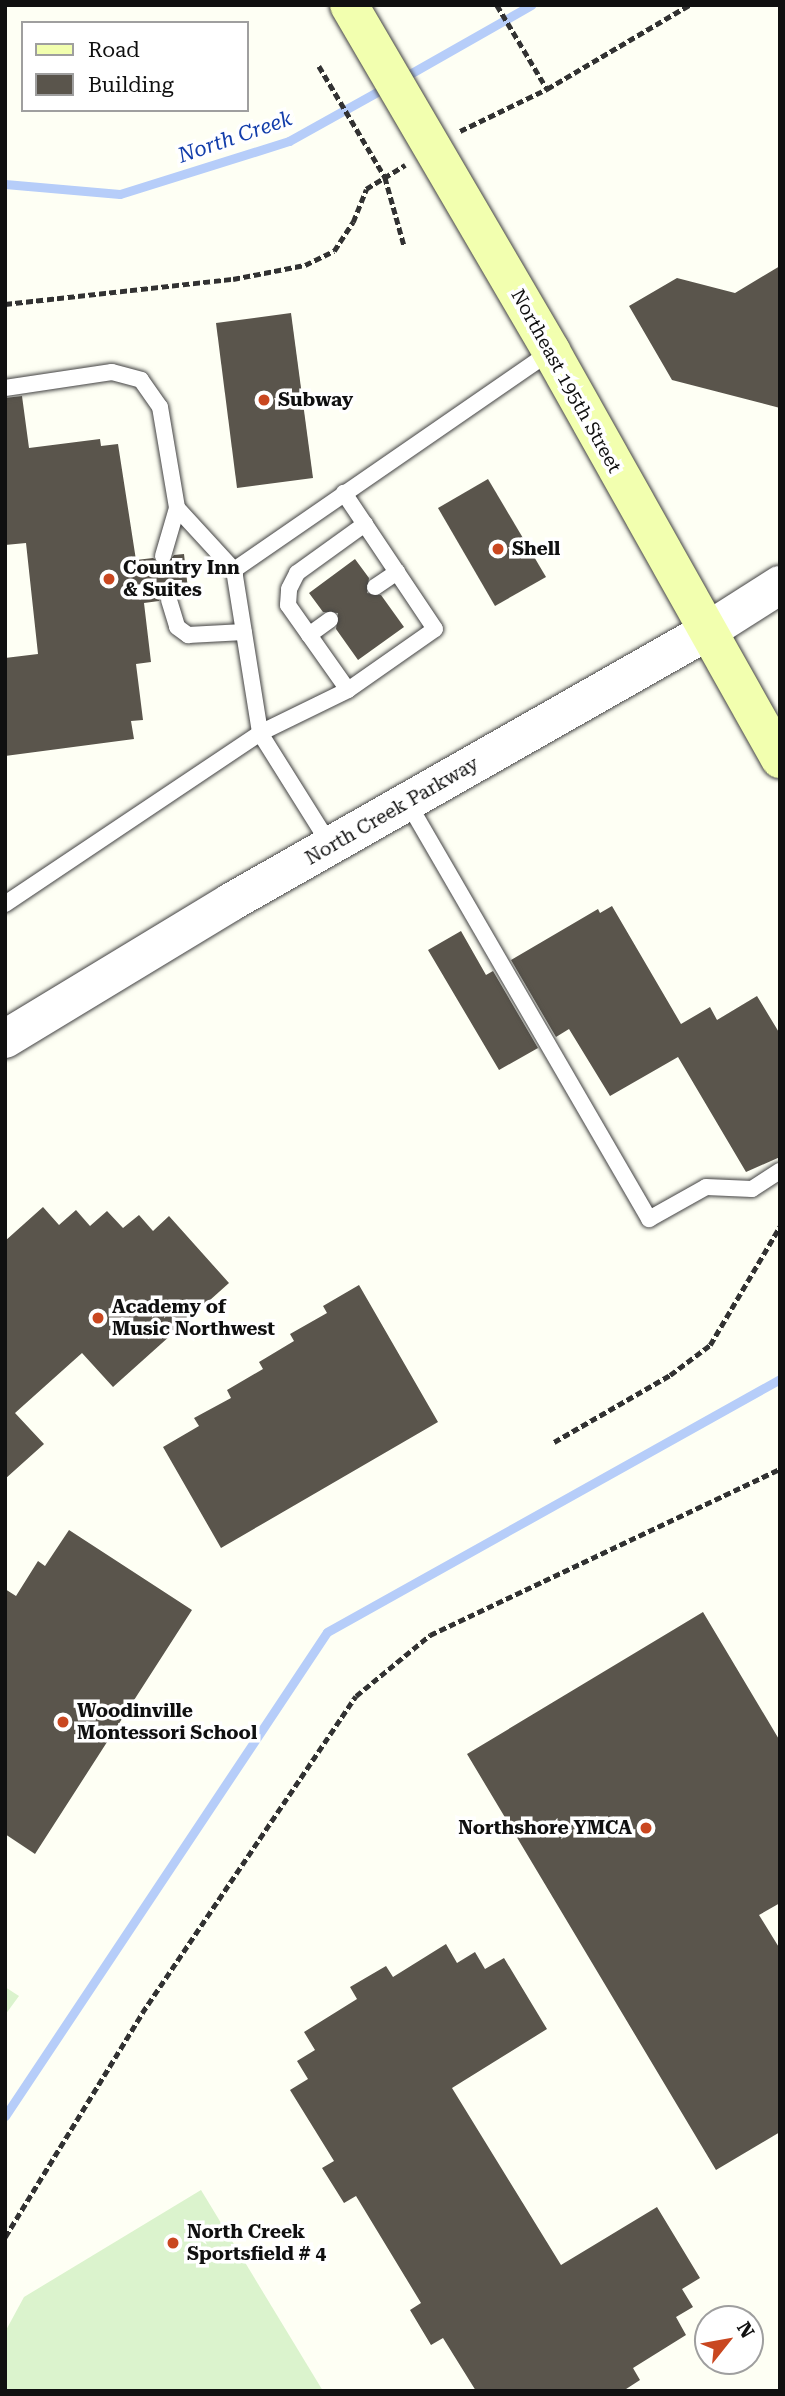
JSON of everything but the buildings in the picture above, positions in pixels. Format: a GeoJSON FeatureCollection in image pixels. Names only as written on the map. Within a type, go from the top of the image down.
{"type":"FeatureCollection","features":[{"type":"Feature","properties":{"kind":"main road","name":"Northeast 195th Street"},"geometry":{"type":"LineString","coordinates":[[349,5],[551,351],[705,632],[780,759]]}},
{"type":"Feature","properties":{"kind":"street","name":"North Creek Parkway"},"geometry":{"type":"LineString","coordinates":[[5,1039],[331,846],[705,632],[780,585]]}},
{"type":"Feature","properties":{"kind":"lane"},"geometry":{"type":"LineString","coordinates":[[234,570],[551,351]]}},
{"type":"Feature","properties":{"kind":"lane"},"geometry":{"type":"LineString","coordinates":[[5,387],[112,372],[141,380],[160,407],[177,508],[163,556]]}},
{"type":"Feature","properties":{"kind":"lane"},"geometry":{"type":"LineString","coordinates":[[5,904],[260,733],[348,690],[435,629],[344,493]]}},
{"type":"Feature","properties":{"kind":"lane"},"geometry":{"type":"LineString","coordinates":[[177,508],[234,570],[260,733],[331,846]]}},
{"type":"Feature","properties":{"kind":"lane"},"geometry":{"type":"LineString","coordinates":[[348,690],[288,605],[297,573],[365,524]]}},
{"type":"Feature","properties":{"kind":"lane"},"geometry":{"type":"LineString","coordinates":[[375,587],[397,572]]}},
{"type":"Feature","properties":{"kind":"lane"},"geometry":{"type":"LineString","coordinates":[[169,600],[177,627],[188,635],[244,632]]}},
{"type":"Feature","properties":{"kind":"lane"},"geometry":{"type":"LineString","coordinates":[[309,635],[330,620]]}},
{"type":"Feature","properties":{"kind":"lane"},"geometry":{"type":"LineString","coordinates":[[408,803],[649,1219],[706,1187],[752,1189],[780,1171]]}},
{"type":"Feature","properties":{"kind":"path"},"geometry":{"type":"LineString","coordinates":[[497,5],[548,89]]}},
{"type":"Feature","properties":{"kind":"path"},"geometry":{"type":"LineString","coordinates":[[5,304],[233,279],[305,265],[334,251],[353,222],[366,189],[385,177],[427,138],[471,125],[548,89],[689,5]]}},
{"type":"Feature","properties":{"kind":"path"},"geometry":{"type":"LineString","coordinates":[[319,66],[385,177],[404,245]]}},
{"type":"Feature","properties":{"kind":"path"},"geometry":{"type":"LineString","coordinates":[[554,1442],[670,1375],[710,1345],[780,1226]]}},
{"type":"Feature","properties":{"kind":"path"},"geometry":{"type":"LineString","coordinates":[[5,2237],[142,2012],[356,1696],[430,1635],[780,1469]]}},
{"type":"Feature","properties":{"kind":"green space"},"geometry":{"type":"Polygon","coordinates":[[[5,1987],[19,1996],[5,2015],[5,1987]]]}},
{"type":"Feature","properties":{"kind":"green space","name":"North Creek Sportsfield # 4"},"geometry":{"type":"Polygon","coordinates":[[[201,2190],[323,2391],[5,2391],[5,2332],[24,2297],[201,2190]]]}},
{"type":"Feature","properties":{"kind":"waterway","name":"North Creek"},"geometry":{"type":"LineString","coordinates":[[401,79],[531,5]]}},
{"type":"Feature","properties":{"kind":"waterway","name":"North Creek"},"geometry":{"type":"LineString","coordinates":[[5,184],[120,194],[289,141],[386,87]]}},
{"type":"Feature","properties":{"kind":"waterway"},"geometry":{"type":"LineString","coordinates":[[5,2116],[327,1632],[780,1379]]}},
{"type":"Feature","properties":{"kind":"place","name":"Subway"},"geometry":{"type":"Point","coordinates":[264,400]}},
{"type":"Feature","properties":{"kind":"place","name":"Shell"},"geometry":{"type":"Point","coordinates":[498,549]}},
{"type":"Feature","properties":{"kind":"place","name":"Country Inn & Suites"},"geometry":{"type":"Point","coordinates":[109,579]}},
{"type":"Feature","properties":{"kind":"place","name":"Academy of Music Northwest"},"geometry":{"type":"Point","coordinates":[98,1318]}},
{"type":"Feature","properties":{"kind":"place","name":"Woodinville Montessori School"},"geometry":{"type":"Point","coordinates":[63,1722]}},
{"type":"Feature","properties":{"kind":"place","name":"Northshore YMCA"},"geometry":{"type":"Point","coordinates":[646,1828]}},
{"type":"Feature","properties":{"kind":"place","name":"North Creek Sportsfield # 4"},"geometry":{"type":"Point","coordinates":[173,2243]}}]}
